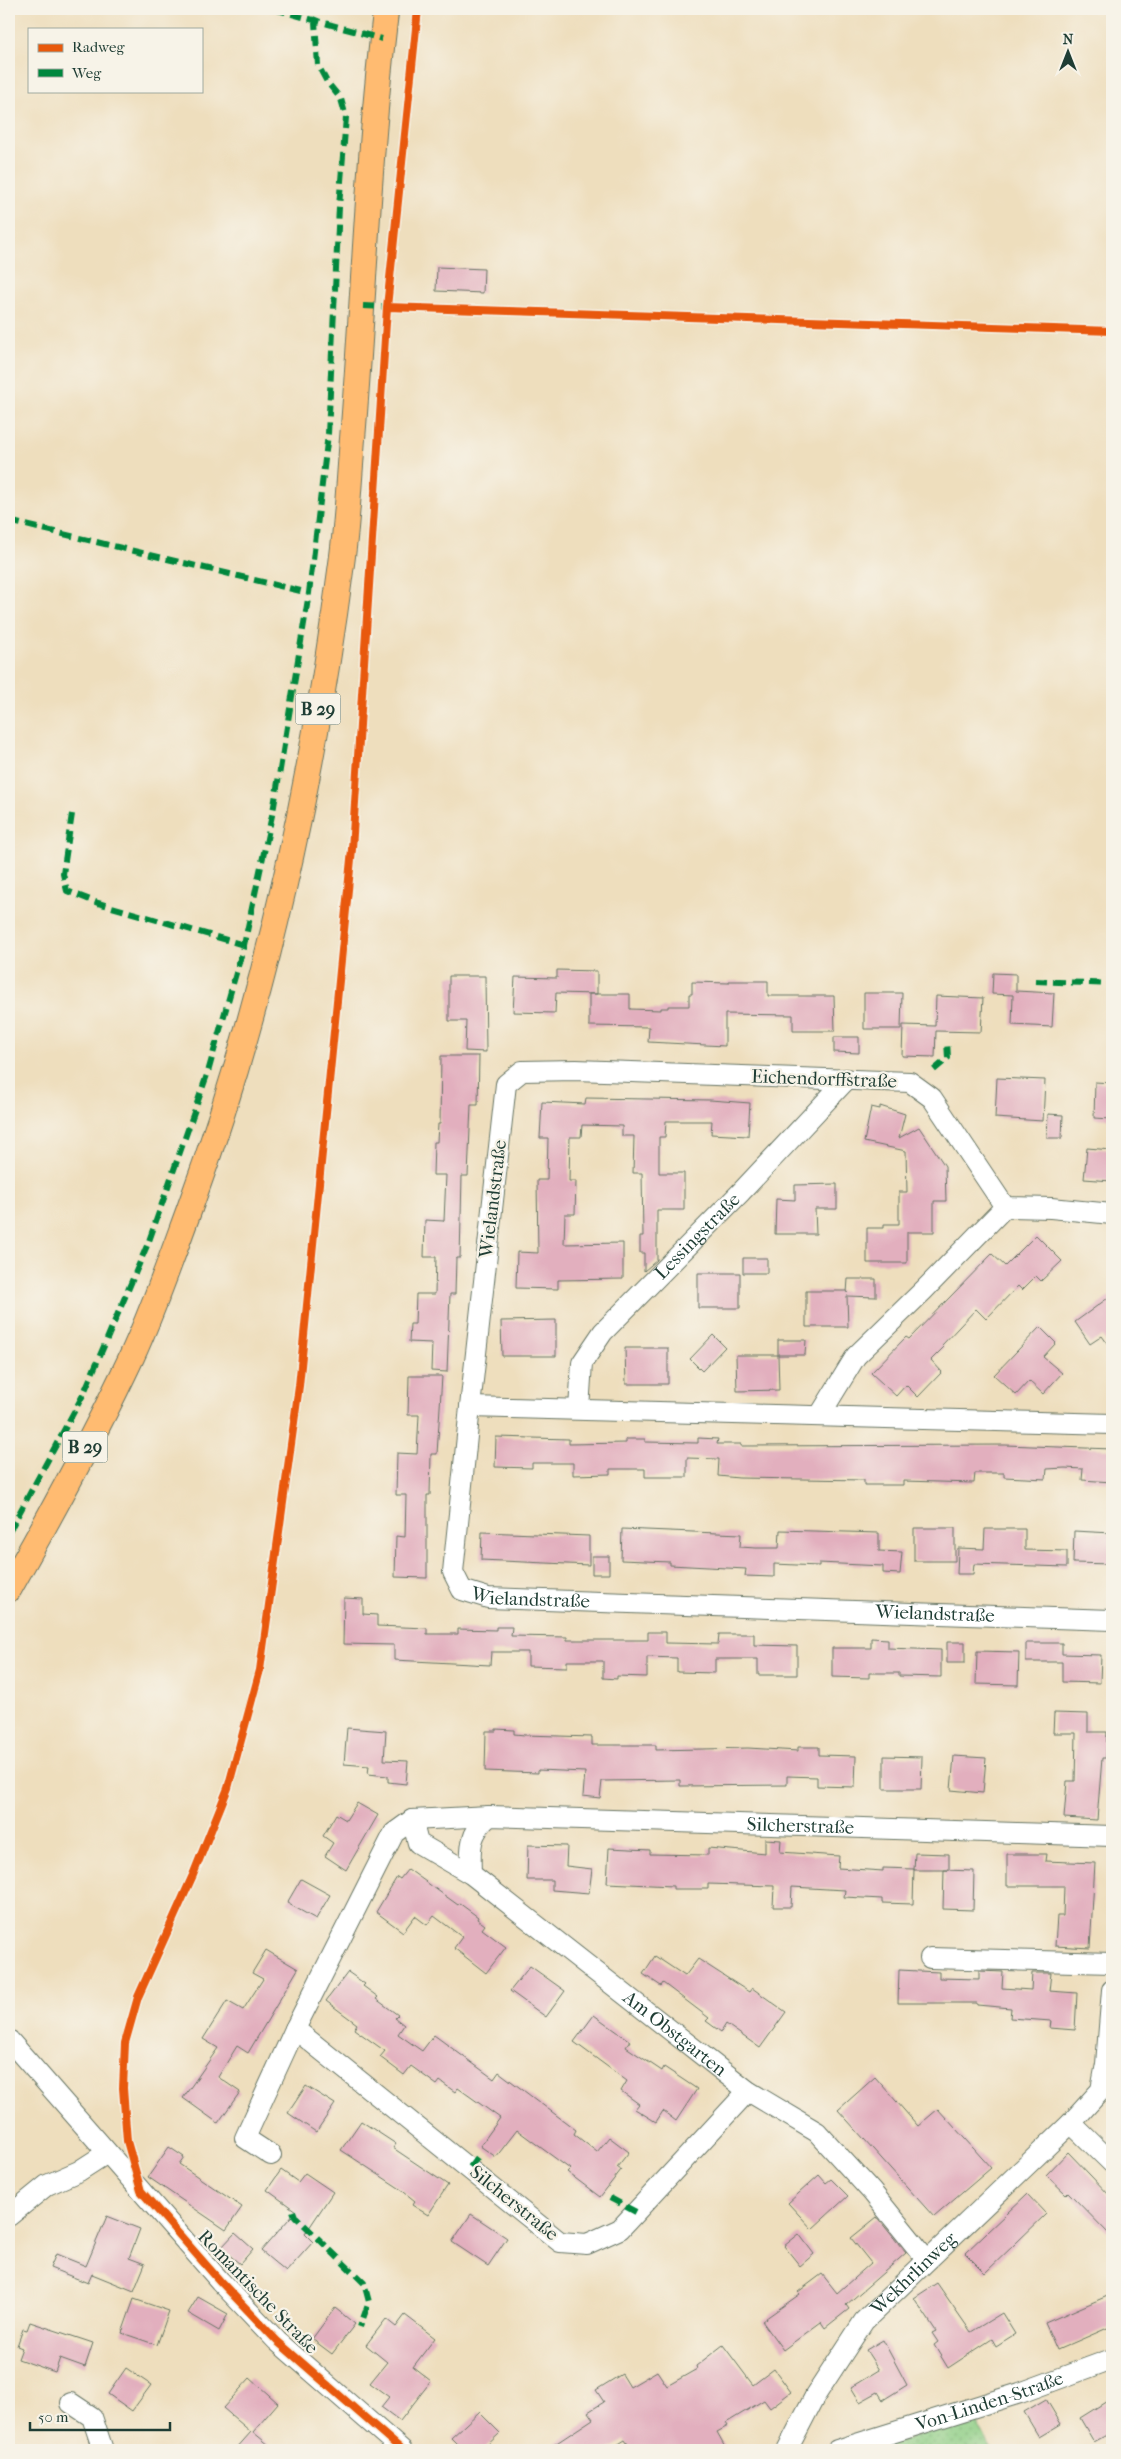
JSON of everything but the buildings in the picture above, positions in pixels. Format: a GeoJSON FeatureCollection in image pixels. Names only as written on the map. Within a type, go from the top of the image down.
{"type":"FeatureCollection","features":[{"type":"Feature","properties":{"kind":"main road","name":"B 29"},"geometry":{"type":"LineString","coordinates":[[9,1589],[132,1355],[167,1271],[208,1160],[251,1022],[284,892],[307,778],[343,558],[363,306],[375,110],[386,9]]}},
{"type":"Feature","properties":{"kind":"street","name":"Eichendorffstraße"},"geometry":{"type":"LineString","coordinates":[[563,1070],[910,1082],[932,1098],[1005,1207]]}},
{"type":"Feature","properties":{"kind":"street","name":"Wielandstraße"},"geometry":{"type":"LineString","coordinates":[[563,1070],[522,1071],[506,1084],[470,1407],[454,1572],[462,1590],[488,1598],[1112,1620]]}},
{"type":"Feature","properties":{"kind":"street","name":"Lessingstraße"},"geometry":{"type":"LineString","coordinates":[[579,1409],[582,1363],[603,1332],[741,1192],[847,1079]]}},
{"type":"Feature","properties":{"kind":"street"},"geometry":{"type":"LineString","coordinates":[[820,1415],[856,1356],[1005,1207],[1051,1208],[1112,1214]]}},
{"type":"Feature","properties":{"kind":"street"},"geometry":{"type":"LineString","coordinates":[[470,1407],[1112,1424]]}},
{"type":"Feature","properties":{"kind":"street"},"geometry":{"type":"LineString","coordinates":[[471,1874],[470,1847],[478,1827],[489,1816]]}},
{"type":"Feature","properties":{"kind":"street","name":"Silcherstraße"},"geometry":{"type":"LineString","coordinates":[[412,1820],[489,1816],[1112,1836]]}},
{"type":"Feature","properties":{"kind":"street"},"geometry":{"type":"LineString","coordinates":[[270,2156],[245,2138],[295,2029],[394,1833],[412,1820]]}},
{"type":"Feature","properties":{"kind":"street","name":"Am Obstgarten"},"geometry":{"type":"LineString","coordinates":[[412,1820],[418,1843],[471,1874],[748,2091],[817,2132],[872,2192],[927,2260]]}},
{"type":"Feature","properties":{"kind":"street"},"geometry":{"type":"LineString","coordinates":[[930,1958],[1112,1963]]}},
{"type":"Feature","properties":{"kind":"street","name":"Wekhrlinweg"},"geometry":{"type":"LineString","coordinates":[[787,2450],[815,2396],[864,2321],[1071,2123],[1101,2090],[1106,2064],[1112,1990]]}},
{"type":"Feature","properties":{"kind":"street","name":"Silcherstraße"},"geometry":{"type":"LineString","coordinates":[[295,2029],[560,2242],[587,2244],[620,2229],[748,2091]]}},
{"type":"Feature","properties":{"kind":"street","name":"Romantische Straße"},"geometry":{"type":"LineString","coordinates":[[9,2040],[220,2281],[277,2341],[402,2450]]}},
{"type":"Feature","properties":{"kind":"street"},"geometry":{"type":"LineString","coordinates":[[1071,2123],[1112,2164]]}},
{"type":"Feature","properties":{"kind":"street"},"geometry":{"type":"LineString","coordinates":[[9,2216],[47,2184],[79,2171],[107,2153]]}},
{"type":"Feature","properties":{"kind":"street","name":"Von-Linden-Straße"},"geometry":{"type":"LineString","coordinates":[[837,2450],[1020,2393],[1112,2359]]}},
{"type":"Feature","properties":{"kind":"street"},"geometry":{"type":"LineString","coordinates":[[71,2403],[92,2416],[103,2450]]}},
{"type":"Feature","properties":{"kind":"green space"},"geometry":{"type":"Polygon","coordinates":[[[974,2419],[993,2450],[866,2450],[974,2419]]]}},
{"type":"Feature","properties":{"kind":"marked path"},"geometry":{"type":"LineString","coordinates":[[274,9],[382,39]]}},
{"type":"Feature","properties":{"kind":"marked path"},"geometry":{"type":"LineString","coordinates":[[9,1532],[83,1395],[149,1241],[208,1072],[244,945],[274,806],[309,593],[328,434],[339,207],[346,117],[341,99],[327,82],[318,65],[315,22],[320,9]]}},
{"type":"Feature","properties":{"kind":"marked path"},"geometry":{"type":"LineString","coordinates":[[363,306],[390,307]]}},
{"type":"Feature","properties":{"kind":"marked path"},"geometry":{"type":"LineString","coordinates":[[9,521],[309,593]]}},
{"type":"Feature","properties":{"kind":"marked path"},"geometry":{"type":"LineString","coordinates":[[72,814],[63,874],[67,891],[98,903],[244,945]]}},
{"type":"Feature","properties":{"kind":"marked path"},"geometry":{"type":"LineString","coordinates":[[1035,981],[1112,984]]}},
{"type":"Feature","properties":{"kind":"marked path"},"geometry":{"type":"LineString","coordinates":[[934,1070],[948,1058],[947,1041]]}},
{"type":"Feature","properties":{"kind":"marked path"},"geometry":{"type":"LineString","coordinates":[[470,2167],[481,2153]]}},
{"type":"Feature","properties":{"kind":"marked path"},"geometry":{"type":"LineString","coordinates":[[610,2198],[636,2212]]}},
{"type":"Feature","properties":{"kind":"marked path"},"geometry":{"type":"LineString","coordinates":[[293,2211],[295,2216],[364,2283],[369,2302],[360,2327]]}},
{"type":"Feature","properties":{"kind":"cycle path"},"geometry":{"type":"LineString","coordinates":[[402,2450],[277,2341],[220,2281],[141,2191],[127,2141],[123,2088],[125,2043],[138,1997],[193,1875],[228,1788],[260,1670],[299,1386],[352,849],[387,307],[418,9]]}},
{"type":"Feature","properties":{"kind":"cycle path"},"geometry":{"type":"LineString","coordinates":[[387,307],[1112,331]]}}]}
